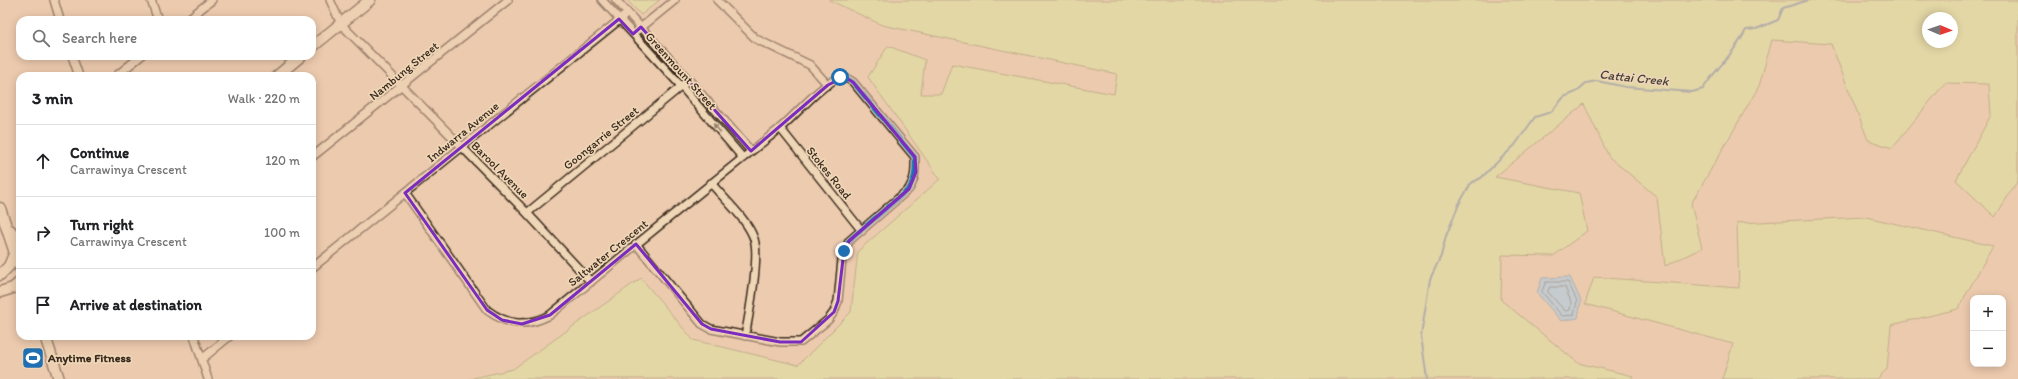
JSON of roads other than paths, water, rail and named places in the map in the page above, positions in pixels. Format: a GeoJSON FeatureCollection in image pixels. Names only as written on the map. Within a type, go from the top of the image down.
{"type":"FeatureCollection","features":[{"type":"Feature","properties":{"kind":"main road"},"geometry":{"type":"LineString","coordinates":[[316,44],[370,0]]}},
{"type":"Feature","properties":{"kind":"main road"},"geometry":{"type":"LineString","coordinates":[[281,72],[296,60]]}},
{"type":"Feature","properties":{"kind":"main road"},"geometry":{"type":"LineString","coordinates":[[0,208],[16,255]]}},
{"type":"Feature","properties":{"kind":"main road"},"geometry":{"type":"LineString","coordinates":[[4,222],[16,237]]}},
{"type":"Feature","properties":{"kind":"main road"},"geometry":{"type":"LineString","coordinates":[[0,276],[9,266],[15,252]]}},
{"type":"Feature","properties":{"kind":"main road"},"geometry":{"type":"LineString","coordinates":[[0,285],[16,282]]}},
{"type":"Feature","properties":{"kind":"main road"},"geometry":{"type":"LineString","coordinates":[[0,292],[13,288],[16,285]]}},
{"type":"Feature","properties":{"kind":"main road"},"geometry":{"type":"LineString","coordinates":[[46,340],[59,379]]}},
{"type":"Feature","properties":{"kind":"street"},"geometry":{"type":"LineString","coordinates":[[54,0],[59,16]]}},
{"type":"Feature","properties":{"kind":"street"},"geometry":{"type":"LineString","coordinates":[[151,0],[157,16]]}},
{"type":"Feature","properties":{"kind":"street"},"geometry":{"type":"LineString","coordinates":[[192,16],[212,0]]}},
{"type":"Feature","properties":{"kind":"street"},"geometry":{"type":"LineString","coordinates":[[330,0],[341,24]]}},
{"type":"Feature","properties":{"kind":"street","name":"Nambung Street"},"geometry":{"type":"LineString","coordinates":[[316,154],[403,86],[508,0]]}},
{"type":"Feature","properties":{"kind":"street","name":"Greenmount Street"},"geometry":{"type":"LineString","coordinates":[[602,0],[681,86],[742,158]]}},
{"type":"Feature","properties":{"kind":"street","name":"Greenmount Street"},"geometry":{"type":"LineString","coordinates":[[616,0],[751,151]]}},
{"type":"Feature","properties":{"kind":"street"},"geometry":{"type":"LineString","coordinates":[[633,34],[675,0]]}},
{"type":"Feature","properties":{"kind":"street"},"geometry":{"type":"LineString","coordinates":[[717,0],[756,39],[806,63],[813,68],[828,85]]}},
{"type":"Feature","properties":{"kind":"street","name":"Indwarra Avenue"},"geometry":{"type":"LineString","coordinates":[[316,265],[628,13]]}},
{"type":"Feature","properties":{"kind":"street","name":"Barool Avenue"},"geometry":{"type":"LineString","coordinates":[[341,24],[527,213],[591,282]]}},
{"type":"Feature","properties":{"kind":"street"},"geometry":{"type":"LineString","coordinates":[[73,60],[78,72]]}},
{"type":"Feature","properties":{"kind":"street"},"geometry":{"type":"LineString","coordinates":[[121,72],[136,60]]}},
{"type":"Feature","properties":{"kind":"street","name":"Saltwater Crescent"},"geometry":{"type":"LineString","coordinates":[[405,193],[484,306],[502,320],[522,324],[538,321],[550,315],[591,282],[780,128],[828,85],[840,77],[844,77],[853,82],[915,157],[916,172],[914,181],[909,189],[862,230]]}},
{"type":"Feature","properties":{"kind":"street","name":"Goongarrie Street"},"geometry":{"type":"LineString","coordinates":[[527,213],[689,80]]}},
{"type":"Feature","properties":{"kind":"street","name":"Stokes Road"},"geometry":{"type":"LineString","coordinates":[[780,128],[862,230]]}},
{"type":"Feature","properties":{"kind":"street"},"geometry":{"type":"LineString","coordinates":[[711,183],[749,227],[755,240],[756,256],[745,336]]}},
{"type":"Feature","properties":{"kind":"street"},"geometry":{"type":"LineString","coordinates":[[636,244],[702,324],[711,330],[790,344],[801,342],[828,320],[838,302],[844,251],[849,241],[862,230]]}},
{"type":"Feature","properties":{"kind":"street"},"geometry":{"type":"LineString","coordinates":[[195,340],[208,379]]}},
{"type":"Feature","properties":{"kind":"street"},"geometry":{"type":"LineString","coordinates":[[202,359],[225,340]]}},
{"type":"Feature","properties":{"kind":"water"},"geometry":{"type":"Polygon","coordinates":[[[1570,277],[1581,301],[1578,318],[1561,321],[1537,293],[1542,278],[1570,277]]]}},
{"type":"Feature","properties":{"kind":"waterway","name":"Cattai Creek"},"geometry":{"type":"LineString","coordinates":[[1427,379],[1421,336],[1430,279],[1441,256],[1446,236],[1459,204],[1471,183],[1481,178],[1515,145],[1535,117],[1551,112],[1564,97],[1576,92],[1586,83],[1597,81],[1626,87],[1692,92],[1703,89],[1742,38],[1746,30],[1756,29],[1778,20],[1783,8],[1809,0]]}},
{"type":"Feature","properties":{"kind":"place","name":"Anytime Fitness"},"geometry":{"type":"Point","coordinates":[33,358]}}]}
